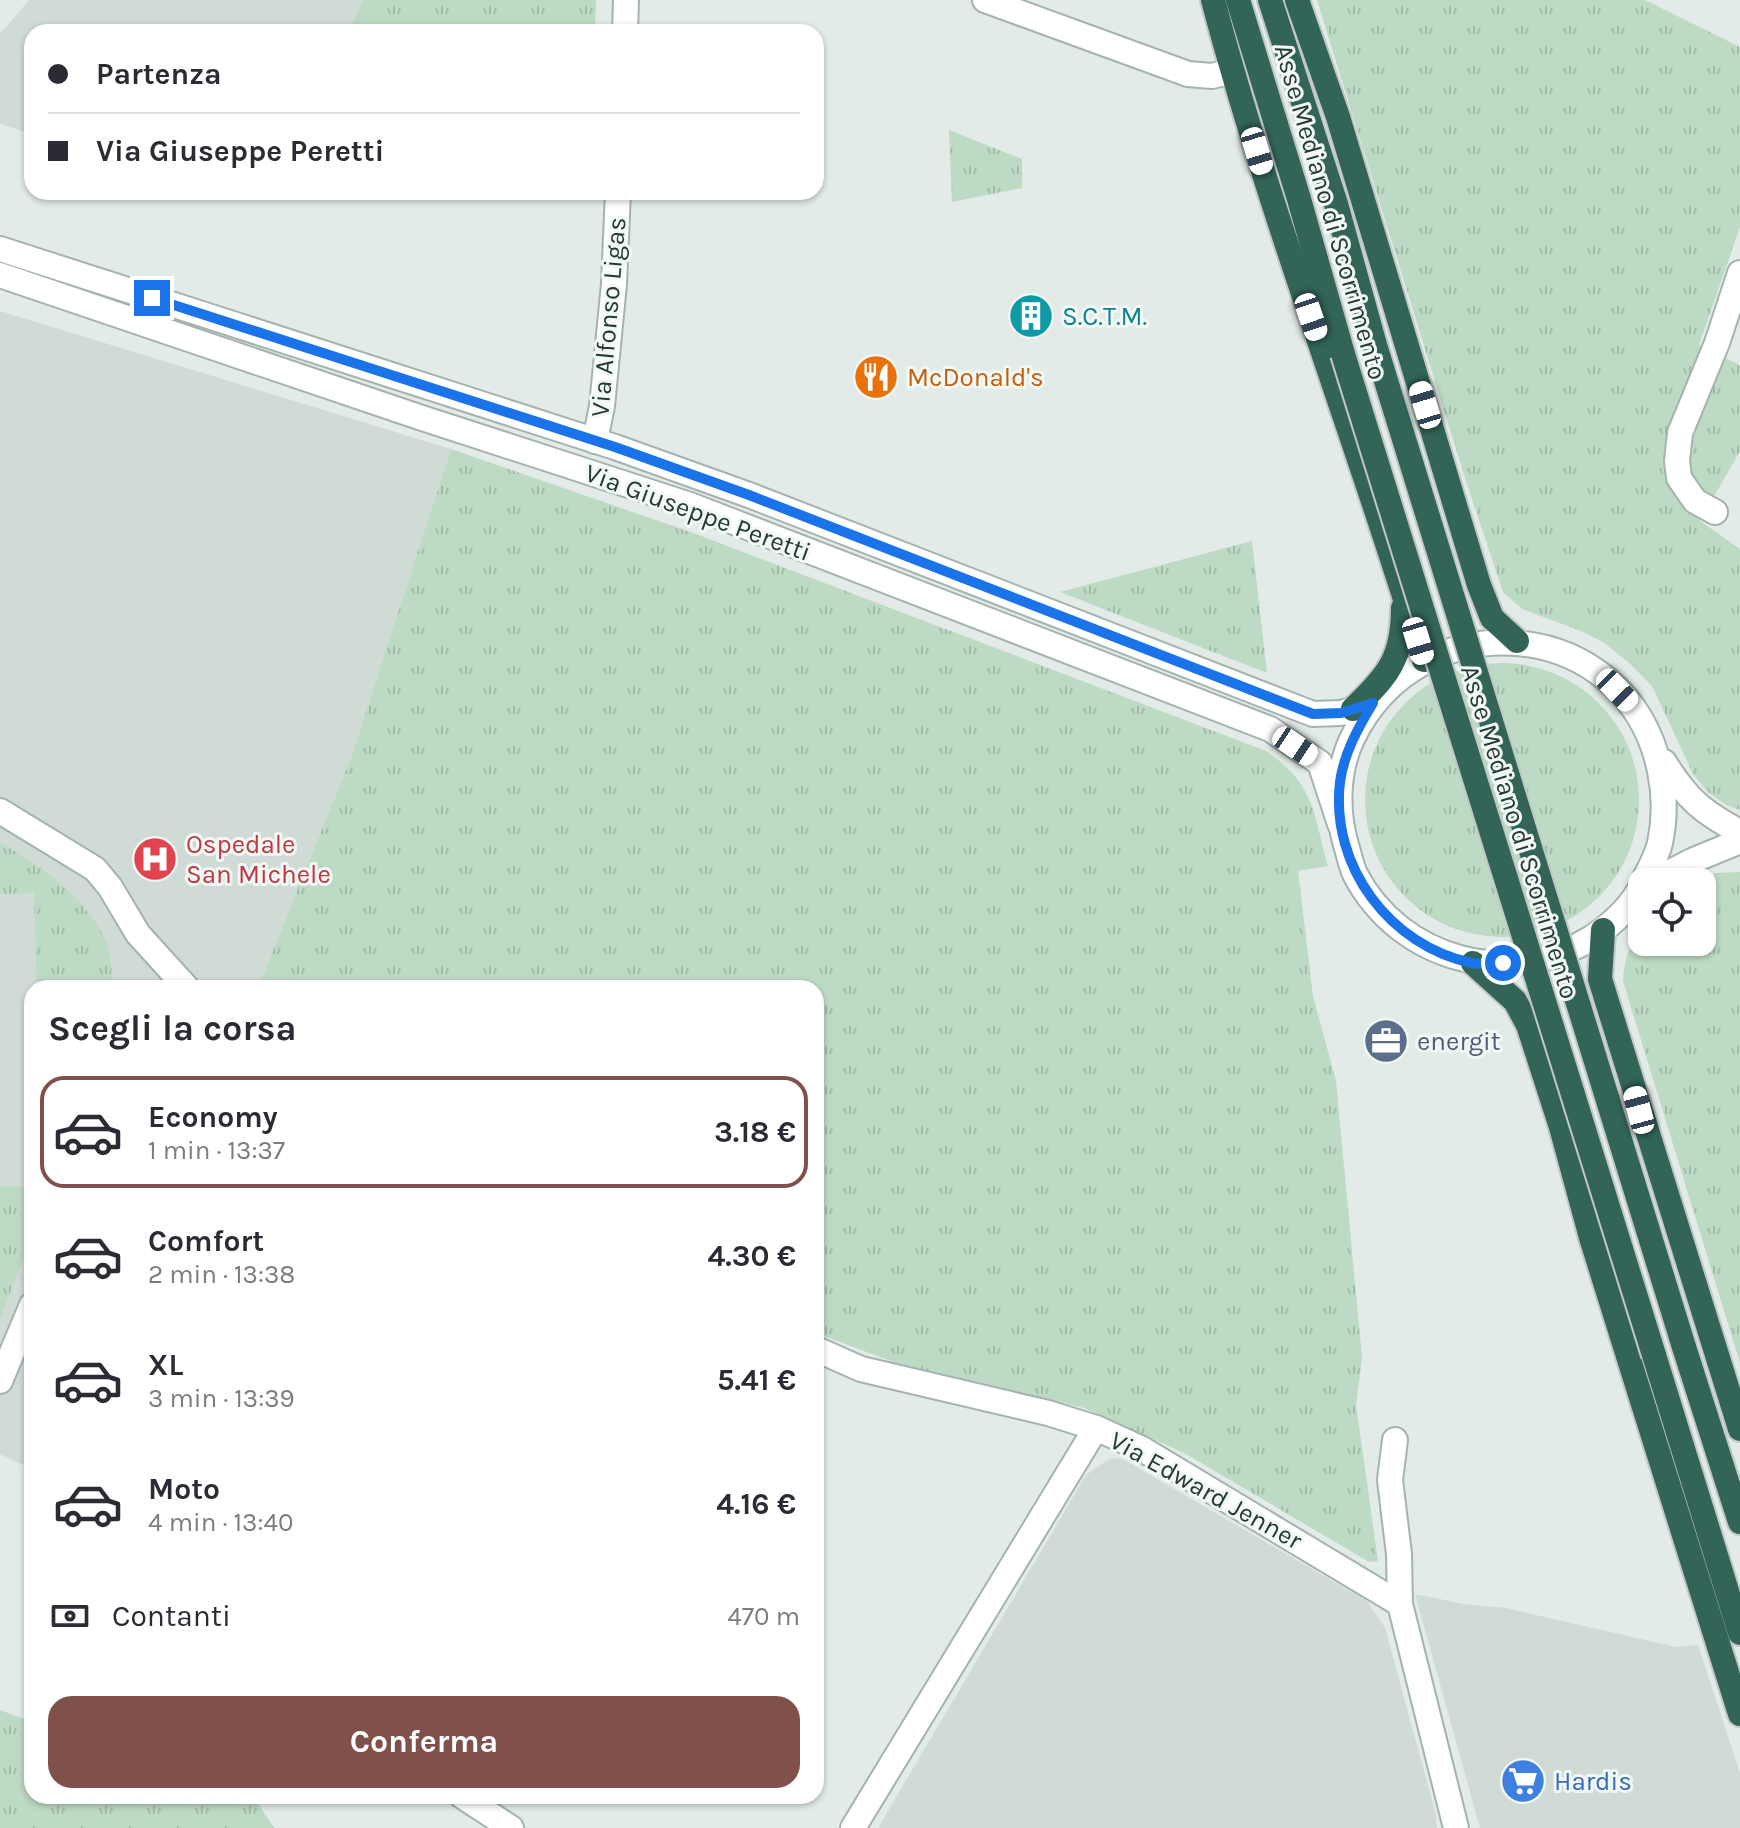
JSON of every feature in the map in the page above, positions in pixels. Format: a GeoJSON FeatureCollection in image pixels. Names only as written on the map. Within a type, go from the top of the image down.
{"type":"FeatureCollection","features":[{"type":"Feature","properties":{"kind":"highway"},"geometry":{"type":"LineString","coordinates":[[1213,0],[1232,71],[1424,660]]}},
{"type":"Feature","properties":{"kind":"highway","name":"Asse Mediano di Scorrimento"},"geometry":{"type":"LineString","coordinates":[[1238,0],[1343,354],[1740,1633]]}},
{"type":"Feature","properties":{"kind":"highway","name":"Asse Mediano di Scorrimento"},"geometry":{"type":"LineString","coordinates":[[1270,0],[1336,204],[1375,345],[1740,1522]]}},
{"type":"Feature","properties":{"kind":"highway"},"geometry":{"type":"LineString","coordinates":[[1297,0],[1338,117],[1479,585],[1492,618],[1517,641]]}},
{"type":"Feature","properties":{"kind":"highway"},"geometry":{"type":"LineString","coordinates":[[1363,706],[1382,682],[1397,654],[1403,623],[1403,593]]}},
{"type":"Feature","properties":{"kind":"highway"},"geometry":{"type":"LineString","coordinates":[[1603,930],[1600,979],[1740,1429]]}},
{"type":"Feature","properties":{"kind":"highway"},"geometry":{"type":"LineString","coordinates":[[1473,963],[1515,1001],[1528,1025],[1740,1714]]}},
{"type":"Feature","properties":{"kind":"highway"},"geometry":{"type":"LineString","coordinates":[[1561,1127],[1576,1100],[1589,1092],[1607,1092],[1639,1110]]}},
{"type":"Feature","properties":{"kind":"street"},"geometry":{"type":"LineString","coordinates":[[625,24],[626,0]]}},
{"type":"Feature","properties":{"kind":"street"},"geometry":{"type":"LineString","coordinates":[[985,0],[1188,74],[1212,76],[1232,71]]}},
{"type":"Feature","properties":{"kind":"street","name":"Via Alfonso Ligas"},"geometry":{"type":"LineString","coordinates":[[595,441],[602,406],[614,284],[618,200]]}},
{"type":"Feature","properties":{"kind":"street","name":"Via Giuseppe Peretti"},"geometry":{"type":"LineString","coordinates":[[0,249],[595,441],[749,495],[1313,714],[1341,713],[1363,706]]}},
{"type":"Feature","properties":{"kind":"street"},"geometry":{"type":"LineString","coordinates":[[1715,512],[1695,501],[1679,478],[1677,461],[1680,433],[1721,333],[1740,273]]}},
{"type":"Feature","properties":{"kind":"street","name":"Via Giuseppe Peretti"},"geometry":{"type":"LineString","coordinates":[[0,275],[433,422],[690,505],[1270,729],[1320,763],[1355,873],[1384,915],[1425,946],[1473,963]]}},
{"type":"Feature","properties":{"kind":"street"},"geometry":{"type":"LineString","coordinates":[[1340,824],[1340,781],[1363,706],[1424,660],[1469,644],[1517,641],[1561,651],[1601,674],[1633,706],[1683,793],[1711,817],[1740,832]]}},
{"type":"Feature","properties":{"kind":"street"},"geometry":{"type":"LineString","coordinates":[[1651,868],[1660,844],[1665,795],[1655,747]]}},
{"type":"Feature","properties":{"kind":"street"},"geometry":{"type":"LineString","coordinates":[[0,811],[95,869],[110,887],[169,980]]}},
{"type":"Feature","properties":{"kind":"street"},"geometry":{"type":"LineString","coordinates":[[1678,868],[1740,841]]}},
{"type":"Feature","properties":{"kind":"street"},"geometry":{"type":"LineString","coordinates":[[1473,963],[1532,962],[1572,950],[1603,930],[1628,905]]}},
{"type":"Feature","properties":{"kind":"street"},"geometry":{"type":"LineString","coordinates":[[0,1381],[24,1324]]}},
{"type":"Feature","properties":{"kind":"street","name":"Via Edward Jenner"},"geometry":{"type":"LineString","coordinates":[[824,1353],[861,1369],[1048,1413],[1096,1428],[1142,1449],[1400,1604]]}},
{"type":"Feature","properties":{"kind":"street"},"geometry":{"type":"LineString","coordinates":[[853,1828],[1096,1428]]}},
{"type":"Feature","properties":{"kind":"street"},"geometry":{"type":"LineString","coordinates":[[1395,1440],[1390,1480],[1399,1554],[1400,1604],[1456,1828]]}},
{"type":"Feature","properties":{"kind":"street"},"geometry":{"type":"LineString","coordinates":[[474,1804],[511,1828]]}},
{"type":"Feature","properties":{"kind":"shaded area"},"geometry":{"type":"Polygon","coordinates":[[[29,0],[363,0],[352,24],[24,24],[24,132],[0,124],[0,34],[29,0]]]}},
{"type":"Feature","properties":{"kind":"shaded area","name":"Ospedale San Michele"},"geometry":{"type":"Polygon","coordinates":[[[0,311],[451,449],[352,755],[261,980],[24,980],[24,1465],[0,1454],[0,311]]]}},
{"type":"Feature","properties":{"kind":"shaded area"},"geometry":{"type":"Polygon","coordinates":[[[1121,1458],[1367,1601],[1385,1628],[1437,1828],[878,1828],[1086,1475],[1109,1459],[1121,1458]]]}},
{"type":"Feature","properties":{"kind":"shaded area"},"geometry":{"type":"Polygon","coordinates":[[[1415,1594],[1464,1604],[1506,1608],[1676,1647],[1698,1645],[1740,1773],[1740,1828],[1480,1828],[1415,1594]]]}},
{"type":"Feature","properties":{"kind":"green space"},"geometry":{"type":"Polygon","coordinates":[[[363,0],[596,0],[595,24],[352,24],[363,0]]]}},
{"type":"Feature","properties":{"kind":"green space"},"geometry":{"type":"Polygon","coordinates":[[[1317,0],[1645,0],[1740,47],[1740,227],[1699,345],[1740,365],[1740,451],[1700,521],[1740,549],[1740,810],[1726,805],[1708,792],[1693,774],[1652,686],[1628,662],[1603,642],[1581,631],[1522,609],[1503,592],[1317,0]]]}},
{"type":"Feature","properties":{"kind":"green space"},"geometry":{"type":"Polygon","coordinates":[[[949,130],[1022,159],[1022,188],[952,202],[949,130]]]}},
{"type":"Feature","properties":{"kind":"green space"},"geometry":{"type":"Polygon","coordinates":[[[451,449],[696,534],[1266,751],[1282,763],[1294,775],[1310,801],[1328,866],[1298,871],[1313,996],[1336,1081],[1362,1357],[1356,1405],[1378,1561],[1369,1562],[1186,1454],[1084,1408],[896,1363],[824,1336],[824,980],[261,980],[352,755],[451,449]]]}},
{"type":"Feature","properties":{"kind":"green space"},"geometry":{"type":"Polygon","coordinates":[[[1252,541],[1267,673],[1060,592],[1252,541]]]}},
{"type":"Feature","properties":{"kind":"green space"},"geometry":{"type":"Polygon","coordinates":[[[1502,663],[1542,669],[1578,686],[1599,703],[1616,724],[1633,760],[1639,800],[1633,840],[1616,876],[1599,897],[1578,914],[1542,931],[1502,937],[1462,931],[1426,914],[1405,897],[1388,876],[1371,840],[1365,800],[1371,760],[1388,724],[1405,703],[1426,686],[1462,669],[1502,663]]]}},
{"type":"Feature","properties":{"kind":"green space"},"geometry":{"type":"Polygon","coordinates":[[[0,843],[40,867],[79,902],[107,943],[112,966],[110,980],[37,980],[34,893],[0,894],[0,843]]]}},
{"type":"Feature","properties":{"kind":"green space"},"geometry":{"type":"Polygon","coordinates":[[[1740,872],[1740,1363],[1623,981],[1628,951],[1628,956],[1716,956],[1717,873],[1740,872]]]}},
{"type":"Feature","properties":{"kind":"green space"},"geometry":{"type":"Polygon","coordinates":[[[0,1186],[24,1186],[24,1257],[0,1319],[0,1186]]]}},
{"type":"Feature","properties":{"kind":"green space"},"geometry":{"type":"Polygon","coordinates":[[[0,1710],[24,1719],[24,1804],[258,1804],[274,1828],[0,1828],[0,1710]]]}},
{"type":"Feature","properties":{"kind":"place","name":"S.C.T.M."},"geometry":{"type":"Point","coordinates":[1031,316]}},
{"type":"Feature","properties":{"kind":"place","name":"McDonald's"},"geometry":{"type":"Point","coordinates":[876,377]}},
{"type":"Feature","properties":{"kind":"place","name":"Ospedale San Michele"},"geometry":{"type":"Point","coordinates":[155,859]}},
{"type":"Feature","properties":{"kind":"place","name":"energit"},"geometry":{"type":"Point","coordinates":[1386,1041]}},
{"type":"Feature","properties":{"kind":"place","name":"Hardis"},"geometry":{"type":"Point","coordinates":[1523,1781]}},
{"type":"Feature","properties":{"kind":"route"},"geometry":{"type":"LineString","coordinates":[[152,298],[615,447],[749,495],[1313,714],[1341,713],[1373,703],[1351,740],[1340,781],[1340,824],[1355,873],[1384,915],[1425,946],[1473,963],[1503,963]]}}]}
